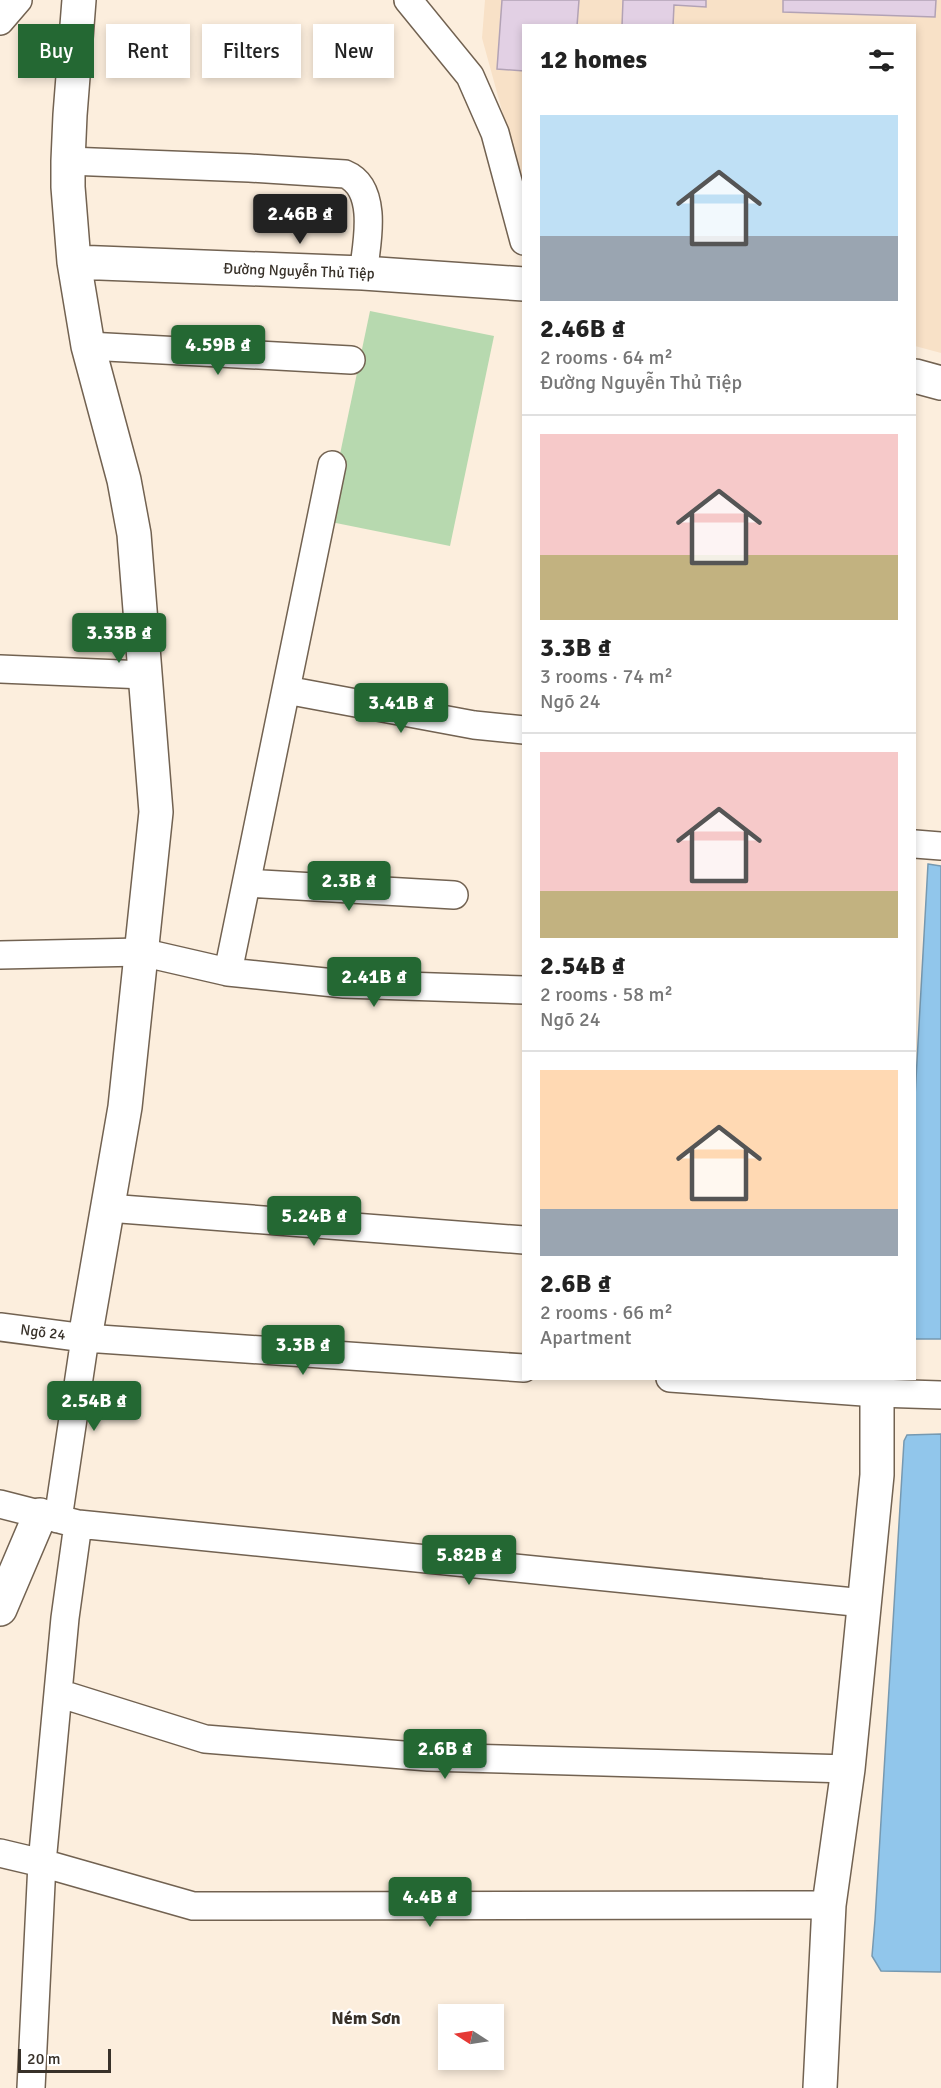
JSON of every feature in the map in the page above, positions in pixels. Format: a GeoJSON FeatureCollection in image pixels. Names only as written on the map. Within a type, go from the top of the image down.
{"type":"FeatureCollection","features":[{"type":"Feature","properties":{"kind":"street"},"geometry":{"type":"LineString","coordinates":[[0,21],[18,0]]}},
{"type":"Feature","properties":{"kind":"street"},"geometry":{"type":"LineString","coordinates":[[31,2088],[42,1863],[65,1617],[59,1520],[86,1338],[125,1107],[156,812],[134,534],[124,480],[88,346],[74,262],[68,161],[79,0]]}},
{"type":"Feature","properties":{"kind":"street"},"geometry":{"type":"LineString","coordinates":[[408,0],[470,76],[495,133],[522,234]]}},
{"type":"Feature","properties":{"kind":"street"},"geometry":{"type":"LineString","coordinates":[[68,161],[345,174],[355,178],[362,186],[365,197],[368,239],[363,273]]}},
{"type":"Feature","properties":{"kind":"street","name":"Đường Nguyễn Thủ Tiệp"},"geometry":{"type":"LineString","coordinates":[[74,262],[363,273],[522,284]]}},
{"type":"Feature","properties":{"kind":"street"},"geometry":{"type":"LineString","coordinates":[[88,346],[351,360]]}},
{"type":"Feature","properties":{"kind":"street"},"geometry":{"type":"LineString","coordinates":[[916,376],[941,383]]}},
{"type":"Feature","properties":{"kind":"street"},"geometry":{"type":"LineString","coordinates":[[228,972],[332,465]]}},
{"type":"Feature","properties":{"kind":"street"},"geometry":{"type":"LineString","coordinates":[[0,669],[145,675]]}},
{"type":"Feature","properties":{"kind":"street"},"geometry":{"type":"LineString","coordinates":[[286,690],[474,725],[522,730]]}},
{"type":"Feature","properties":{"kind":"street"},"geometry":{"type":"LineString","coordinates":[[916,844],[941,846]]}},
{"type":"Feature","properties":{"kind":"street"},"geometry":{"type":"LineString","coordinates":[[247,883],[454,895]]}},
{"type":"Feature","properties":{"kind":"street"},"geometry":{"type":"LineString","coordinates":[[0,955],[141,952],[228,972],[344,984],[522,990]]}},
{"type":"Feature","properties":{"kind":"street"},"geometry":{"type":"LineString","coordinates":[[108,1208],[522,1240]]}},
{"type":"Feature","properties":{"kind":"street","name":"Ngõ 24"},"geometry":{"type":"LineString","coordinates":[[0,1327],[86,1338],[522,1368]]}},
{"type":"Feature","properties":{"kind":"street"},"geometry":{"type":"LineString","coordinates":[[722,1380],[877,1386],[941,1395]]}},
{"type":"Feature","properties":{"kind":"street"},"geometry":{"type":"LineString","coordinates":[[820,2088],[829,1905],[848,1769],[877,1475],[877,1386]]}},
{"type":"Feature","properties":{"kind":"street"},"geometry":{"type":"LineString","coordinates":[[0,1504],[59,1520],[864,1603]]}},
{"type":"Feature","properties":{"kind":"street"},"geometry":{"type":"LineString","coordinates":[[0,1609],[59,1520]]}},
{"type":"Feature","properties":{"kind":"street"},"geometry":{"type":"LineString","coordinates":[[57,1693],[205,1739],[428,1757],[848,1769]]}},
{"type":"Feature","properties":{"kind":"street"},"geometry":{"type":"LineString","coordinates":[[0,1853],[193,1906],[829,1905]]}},
{"type":"Feature","properties":{"kind":"shaded area"},"geometry":{"type":"Polygon","coordinates":[[[485,0],[941,0],[941,353],[916,346],[916,24],[522,24],[522,183],[482,38],[485,0]]]}},
{"type":"Feature","properties":{"kind":"green space"},"geometry":{"type":"Polygon","coordinates":[[[370,311],[494,336],[450,546],[326,521],[370,311]]]}},
{"type":"Feature","properties":{"kind":"water"},"geometry":{"type":"Polygon","coordinates":[[[928,864],[941,866],[941,1339],[916,1339],[916,1079],[928,864]]]}},
{"type":"Feature","properties":{"kind":"water"},"geometry":{"type":"Polygon","coordinates":[[[941,1434],[941,1972],[881,1971],[872,1956],[904,1441],[907,1435],[941,1434]]]}},
{"type":"Feature","properties":{"kind":"building"},"geometry":{"type":"Polygon","coordinates":[[[502,0],[579,0],[577,24],[522,24],[522,71],[497,69],[502,0]]]}},
{"type":"Feature","properties":{"kind":"building"},"geometry":{"type":"Polygon","coordinates":[[[623,0],[706,0],[706,7],[674,5],[673,24],[622,24],[623,0]]]}},
{"type":"Feature","properties":{"kind":"building"},"geometry":{"type":"Polygon","coordinates":[[[783,0],[936,0],[935,17],[783,12],[783,0]]]}},
{"type":"Feature","properties":{"kind":"district","name":"Ném Sơn"},"geometry":{"type":"Point","coordinates":[366,2018]}}]}
